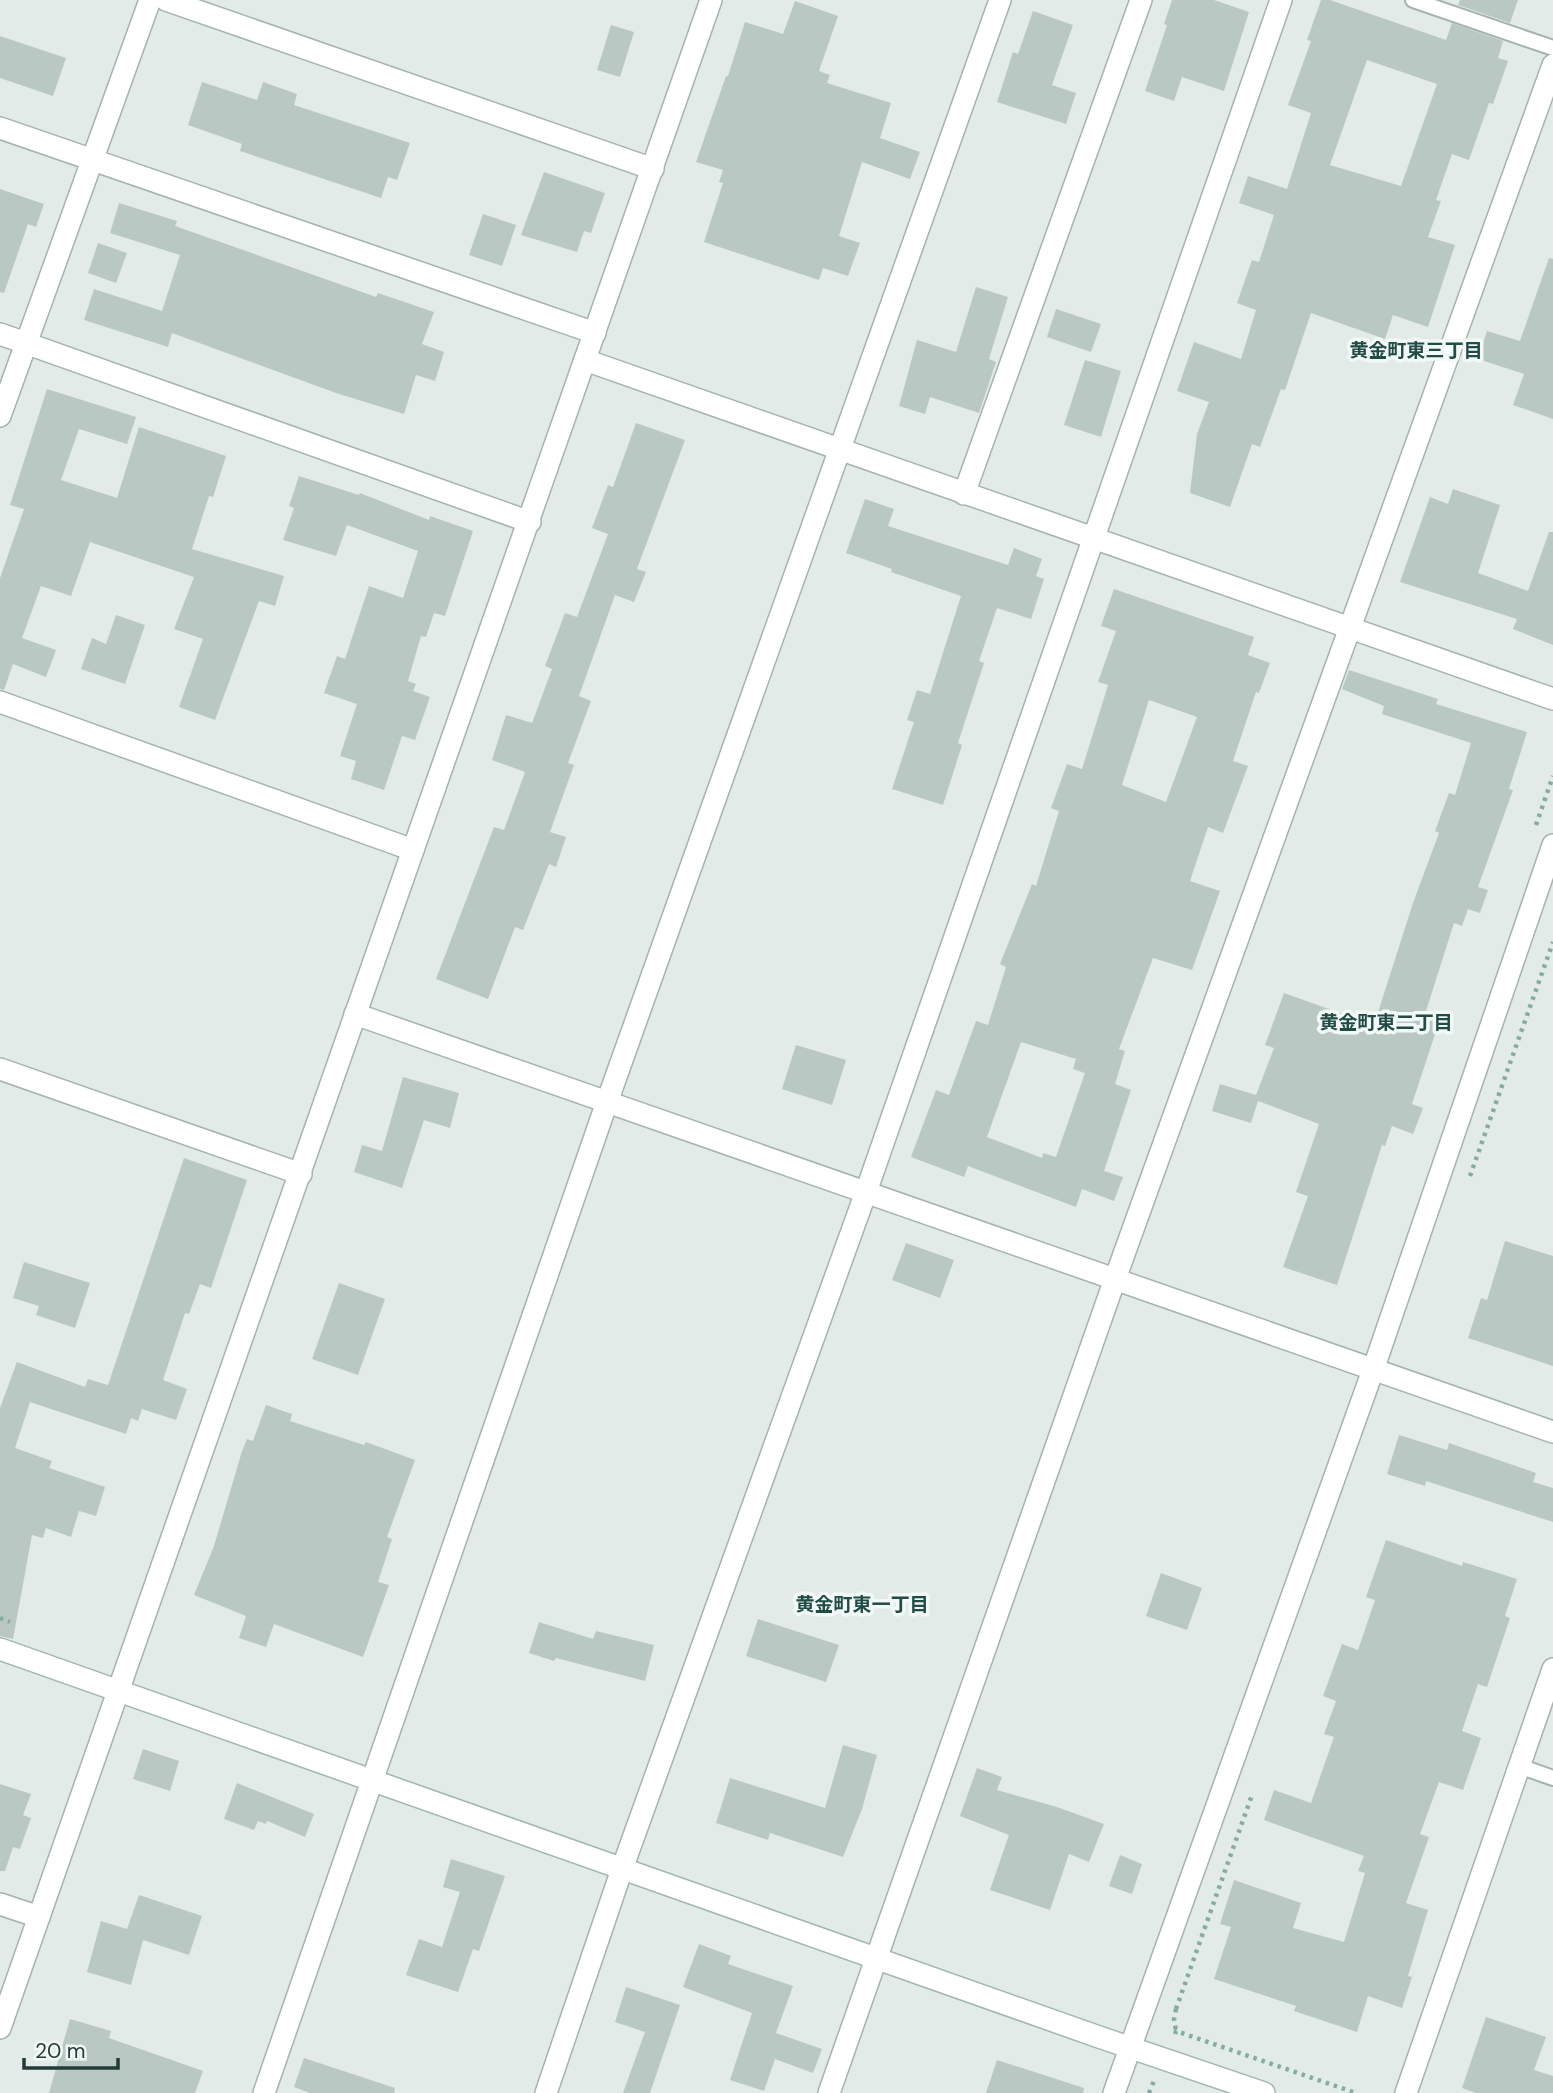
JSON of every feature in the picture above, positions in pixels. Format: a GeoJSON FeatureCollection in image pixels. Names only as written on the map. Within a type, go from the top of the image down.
{"type":"FeatureCollection","features":[{"type":"Feature","properties":{"kind":"street"},"geometry":{"type":"LineString","coordinates":[[0,416],[90,160],[150,0]]}},
{"type":"Feature","properties":{"kind":"street"},"geometry":{"type":"LineString","coordinates":[[166,0],[653,169]]}},
{"type":"Feature","properties":{"kind":"street"},"geometry":{"type":"LineString","coordinates":[[0,2028],[712,0]]}},
{"type":"Feature","properties":{"kind":"street"},"geometry":{"type":"LineString","coordinates":[[264,2093],[607,1102],[1000,0]]}},
{"type":"Feature","properties":{"kind":"street"},"geometry":{"type":"LineString","coordinates":[[964,494],[1140,0]]}},
{"type":"Feature","properties":{"kind":"street"},"geometry":{"type":"LineString","coordinates":[[545,2093],[622,1869],[866,1192],[1281,0]]}},
{"type":"Feature","properties":{"kind":"street"},"geometry":{"type":"LineString","coordinates":[[829,2093],[1115,1279],[1553,65]]}},
{"type":"Feature","properties":{"kind":"street"},"geometry":{"type":"LineString","coordinates":[[0,128],[595,333]]}},
{"type":"Feature","properties":{"kind":"street"},"geometry":{"type":"LineString","coordinates":[[0,334],[530,522]]}},
{"type":"Feature","properties":{"kind":"street"},"geometry":{"type":"LineString","coordinates":[[586,360],[1553,699]]}},
{"type":"Feature","properties":{"kind":"street"},"geometry":{"type":"LineString","coordinates":[[0,702],[413,850]]}},
{"type":"Feature","properties":{"kind":"street"},"geometry":{"type":"LineString","coordinates":[[1114,2093],[1373,1370],[1553,845]]}},
{"type":"Feature","properties":{"kind":"street"},"geometry":{"type":"LineString","coordinates":[[355,1014],[1553,1432]]}},
{"type":"Feature","properties":{"kind":"street"},"geometry":{"type":"LineString","coordinates":[[0,1069],[300,1174]]}},
{"type":"Feature","properties":{"kind":"street"},"geometry":{"type":"LineString","coordinates":[[0,1649],[1264,2093]]}},
{"type":"Feature","properties":{"kind":"street"},"geometry":{"type":"LineString","coordinates":[[1406,2093],[1553,1669]]}},
{"type":"Feature","properties":{"kind":"street"},"geometry":{"type":"LineString","coordinates":[[0,1904],[39,1917]]}},
{"type":"Feature","properties":{"kind":"lane"},"geometry":{"type":"LineString","coordinates":[[1413,0],[1553,48]]}},
{"type":"Feature","properties":{"kind":"lane"},"geometry":{"type":"LineString","coordinates":[[1519,1766],[1553,1778]]}},
{"type":"Feature","properties":{"kind":"building"},"geometry":{"type":"Polygon","coordinates":[[[1172,0],[1214,0],[1249,12],[1224,91],[1182,77],[1174,101],[1145,91],[1167,25],[1164,24],[1172,0]]]}},
{"type":"Feature","properties":{"kind":"building"},"geometry":{"type":"Polygon","coordinates":[[[1321,0],[1330,0],[1446,40],[1452,23],[1503,41],[1498,58],[1508,61],[1493,104],[1489,103],[1469,160],[1452,154],[1436,200],[1441,201],[1428,237],[1455,245],[1428,327],[1393,315],[1385,339],[1311,313],[1285,390],[1281,389],[1260,447],[1252,444],[1230,507],[1190,493],[1197,434],[1209,402],[1177,391],[1194,342],[1241,359],[1256,310],[1237,303],[1252,260],[1259,262],[1274,215],[1239,203],[1248,176],[1287,189],[1311,113],[1288,105],[1311,41],[1307,40],[1321,0]],[[1367,60],[1330,165],[1401,186],[1437,84],[1367,60]]]}},
{"type":"Feature","properties":{"kind":"building"},"geometry":{"type":"Polygon","coordinates":[[[1460,0],[1518,0],[1510,23],[1458,5],[1460,0]]]}},
{"type":"Feature","properties":{"kind":"building"},"geometry":{"type":"Polygon","coordinates":[[[795,1],[838,16],[819,71],[830,75],[827,83],[891,103],[880,138],[920,152],[910,179],[862,162],[839,236],[860,243],[848,276],[823,268],[819,280],[704,242],[723,183],[719,182],[723,170],[696,162],[745,22],[783,34],[795,1]]]}},
{"type":"Feature","properties":{"kind":"building"},"geometry":{"type":"Polygon","coordinates":[[[1033,11],[1073,25],[1052,85],[1076,93],[1066,124],[997,102],[1013,52],[1018,54],[1033,11]]]}},
{"type":"Feature","properties":{"kind":"building"},"geometry":{"type":"Polygon","coordinates":[[[611,25],[634,32],[620,77],[597,70],[611,25]]]}},
{"type":"Feature","properties":{"kind":"building"},"geometry":{"type":"Polygon","coordinates":[[[0,36],[66,58],[53,96],[0,78],[0,36]]]}},
{"type":"Feature","properties":{"kind":"building"},"geometry":{"type":"Polygon","coordinates":[[[202,82],[257,100],[263,82],[297,94],[294,105],[410,143],[397,180],[388,177],[381,198],[240,151],[242,144],[188,125],[202,82]]]}},
{"type":"Feature","properties":{"kind":"building"},"geometry":{"type":"Polygon","coordinates":[[[544,172],[605,193],[591,233],[584,231],[577,252],[521,235],[544,172]]]}},
{"type":"Feature","properties":{"kind":"building"},"geometry":{"type":"Polygon","coordinates":[[[0,189],[44,204],[36,227],[28,224],[4,293],[0,292],[0,189]]]}},
{"type":"Feature","properties":{"kind":"building"},"geometry":{"type":"Polygon","coordinates":[[[119,203],[177,221],[175,226],[376,297],[378,293],[434,312],[422,344],[444,352],[435,381],[416,375],[404,414],[336,393],[172,333],[168,347],[84,320],[94,289],[162,311],[180,255],[110,233],[119,203]]]}},
{"type":"Feature","properties":{"kind":"building"},"geometry":{"type":"Polygon","coordinates":[[[483,214],[516,225],[502,266],[469,255],[483,214]]]}},
{"type":"Feature","properties":{"kind":"building"},"geometry":{"type":"Polygon","coordinates":[[[98,243],[127,253],[116,283],[88,273],[98,243]]]}},
{"type":"Feature","properties":{"kind":"building"},"geometry":{"type":"Polygon","coordinates":[[[1549,258],[1553,259],[1553,419],[1513,405],[1524,374],[1478,359],[1487,331],[1520,341],[1549,258]]]}},
{"type":"Feature","properties":{"kind":"building"},"geometry":{"type":"Polygon","coordinates":[[[976,287],[1008,297],[989,359],[996,362],[979,413],[930,397],[925,414],[899,406],[917,340],[956,352],[976,287]]]}},
{"type":"Feature","properties":{"kind":"building"},"geometry":{"type":"Polygon","coordinates":[[[1056,309],[1101,324],[1091,352],[1047,337],[1056,309]]]}},
{"type":"Feature","properties":{"kind":"building"},"geometry":{"type":"Polygon","coordinates":[[[1085,360],[1121,371],[1101,437],[1064,425],[1085,360]]]}},
{"type":"Feature","properties":{"kind":"building"},"geometry":{"type":"Polygon","coordinates":[[[47,389],[136,417],[127,444],[79,429],[61,480],[117,498],[139,427],[226,456],[213,497],[209,496],[192,549],[284,576],[275,606],[259,601],[215,720],[179,707],[203,639],[174,629],[194,577],[90,542],[71,596],[41,586],[22,638],[56,650],[46,677],[13,664],[4,690],[0,689],[0,578],[24,509],[10,505],[47,389]]]}},
{"type":"Feature","properties":{"kind":"building"},"geometry":{"type":"Polygon","coordinates":[[[636,423],[685,440],[637,569],[646,572],[634,602],[615,595],[579,696],[591,701],[568,763],[574,765],[550,832],[566,837],[556,867],[549,864],[523,930],[515,927],[488,999],[436,979],[494,827],[504,830],[525,772],[492,760],[506,715],[532,723],[552,669],[545,666],[565,613],[577,617],[608,534],[592,528],[608,485],[613,487],[636,423]]]}},
{"type":"Feature","properties":{"kind":"building"},"geometry":{"type":"Polygon","coordinates":[[[299,476],[359,495],[360,493],[429,520],[430,516],[473,531],[445,616],[434,613],[426,637],[421,636],[408,681],[416,684],[413,691],[430,697],[415,740],[402,736],[384,790],[351,779],[356,761],[340,756],[357,704],[324,693],[337,656],[345,659],[369,586],[403,598],[418,551],[347,525],[336,556],[283,540],[294,508],[289,506],[299,476]]]}},
{"type":"Feature","properties":{"kind":"building"},"geometry":{"type":"Polygon","coordinates":[[[1453,489],[1500,505],[1478,573],[1528,591],[1549,532],[1553,532],[1553,645],[1513,629],[1517,619],[1400,582],[1430,497],[1448,504],[1453,489]]]}},
{"type":"Feature","properties":{"kind":"building"},"geometry":{"type":"Polygon","coordinates":[[[865,499],[894,509],[888,526],[1008,565],[1014,548],[1042,559],[1036,576],[1044,579],[1031,619],[997,608],[979,661],[984,663],[958,743],[962,745],[943,805],[892,789],[914,722],[907,720],[917,690],[930,694],[961,596],[846,553],[865,499]]]}},
{"type":"Feature","properties":{"kind":"building"},"geometry":{"type":"Polygon","coordinates":[[[1114,589],[1254,637],[1248,655],[1270,663],[1259,693],[1256,692],[1233,761],[1248,766],[1223,833],[1208,827],[1190,881],[1220,891],[1192,970],[1153,958],[1119,1049],[1125,1051],[1115,1084],[1131,1090],[1104,1171],[1123,1177],[1114,1201],[1082,1189],[1076,1207],[968,1166],[964,1177],[911,1157],[936,1090],[949,1095],[976,1021],[988,1025],[1006,967],[1000,964],[1032,884],[1036,886],[1059,811],[1051,808],[1067,764],[1082,769],[1108,685],[1098,682],[1116,631],[1101,626],[1114,589]],[[1149,700],[1122,785],[1166,802],[1197,717],[1149,700]],[[1021,1042],[987,1137],[1042,1158],[1043,1153],[1056,1157],[1085,1073],[1073,1069],[1076,1059],[1021,1042]]]}},
{"type":"Feature","properties":{"kind":"building"},"geometry":{"type":"Polygon","coordinates":[[[116,615],[145,625],[125,684],[81,669],[92,638],[106,644],[116,615]]]}},
{"type":"Feature","properties":{"kind":"building"},"geometry":{"type":"Polygon","coordinates":[[[1349,670],[1438,699],[1436,704],[1527,732],[1509,789],[1513,790],[1478,887],[1488,890],[1480,913],[1468,909],[1462,926],[1454,923],[1426,1011],[1441,1016],[1412,1104],[1423,1108],[1413,1134],[1392,1126],[1385,1146],[1382,1145],[1337,1285],[1283,1267],[1308,1196],[1296,1192],[1319,1124],[1258,1101],[1251,1123],[1212,1111],[1220,1084],[1256,1095],[1274,1048],[1265,1045],[1284,993],[1374,1025],[1413,903],[1439,833],[1435,831],[1449,793],[1455,795],[1471,743],[1382,714],[1384,706],[1342,689],[1349,670]]]}},
{"type":"Feature","properties":{"kind":"building"},"geometry":{"type":"Polygon","coordinates":[[[796,1045],[846,1060],[832,1105],[782,1089],[796,1045]]]}},
{"type":"Feature","properties":{"kind":"building"},"geometry":{"type":"Polygon","coordinates":[[[403,1077],[459,1093],[450,1128],[424,1120],[402,1188],[354,1172],[362,1145],[382,1151],[403,1077]]]}},
{"type":"Feature","properties":{"kind":"building"},"geometry":{"type":"Polygon","coordinates":[[[184,1158],[247,1180],[211,1288],[200,1284],[189,1314],[185,1313],[163,1380],[187,1389],[176,1420],[142,1409],[138,1421],[131,1418],[126,1434],[30,1402],[15,1448],[52,1461],[49,1468],[105,1487],[96,1516],[79,1511],[71,1537],[46,1528],[43,1538],[32,1535],[13,1639],[0,1636],[0,1408],[17,1362],[85,1387],[88,1379],[108,1385],[184,1158]]]}},
{"type":"Feature","properties":{"kind":"building"},"geometry":{"type":"Polygon","coordinates":[[[1505,1241],[1553,1256],[1553,1366],[1468,1338],[1481,1298],[1487,1300],[1505,1241]]]}},
{"type":"Feature","properties":{"kind":"building"},"geometry":{"type":"Polygon","coordinates":[[[906,1243],[954,1260],[940,1298],[892,1280],[906,1243]]]}},
{"type":"Feature","properties":{"kind":"building"},"geometry":{"type":"Polygon","coordinates":[[[24,1262],[90,1283],[75,1328],[36,1315],[39,1306],[13,1298],[24,1262]]]}},
{"type":"Feature","properties":{"kind":"building"},"geometry":{"type":"Polygon","coordinates":[[[339,1283],[385,1299],[358,1375],[312,1359],[339,1283]]]}},
{"type":"Feature","properties":{"kind":"building"},"geometry":{"type":"Polygon","coordinates":[[[266,1405],[292,1414],[290,1421],[364,1445],[366,1442],[415,1460],[387,1537],[392,1539],[378,1582],[389,1585],[363,1657],[274,1624],[266,1647],[239,1638],[246,1616],[194,1595],[214,1546],[242,1451],[247,1439],[253,1441],[266,1405]]]}},
{"type":"Feature","properties":{"kind":"building"},"geometry":{"type":"Polygon","coordinates":[[[1399,1435],[1447,1450],[1449,1443],[1536,1473],[1533,1482],[1553,1488],[1553,1522],[1426,1481],[1425,1486],[1387,1474],[1399,1435]]]}},
{"type":"Feature","properties":{"kind":"building"},"geometry":{"type":"Polygon","coordinates":[[[1386,1540],[1462,1566],[1463,1562],[1517,1579],[1505,1616],[1510,1618],[1487,1687],[1478,1684],[1462,1731],[1481,1738],[1463,1790],[1439,1782],[1420,1834],[1429,1837],[1406,1903],[1428,1910],[1408,1976],[1412,1977],[1402,2008],[1368,1996],[1357,2032],[1294,2011],[1296,2006],[1214,1979],[1231,1927],[1220,1924],[1234,1880],[1301,1903],[1293,1928],[1344,1942],[1365,1873],[1358,1871],[1364,1856],[1264,1820],[1274,1790],[1311,1803],[1334,1737],[1324,1734],[1336,1701],[1323,1696],[1342,1644],[1358,1650],[1375,1600],[1366,1597],[1386,1540]]]}},
{"type":"Feature","properties":{"kind":"building"},"geometry":{"type":"Polygon","coordinates":[[[1161,1573],[1202,1588],[1187,1630],[1146,1616],[1161,1573]]]}},
{"type":"Feature","properties":{"kind":"building"},"geometry":{"type":"Polygon","coordinates":[[[758,1619],[839,1645],[826,1682],[746,1656],[758,1619]]]}},
{"type":"Feature","properties":{"kind":"building"},"geometry":{"type":"Polygon","coordinates":[[[539,1622],[593,1639],[596,1631],[654,1645],[645,1681],[529,1653],[539,1622]]]}},
{"type":"Feature","properties":{"kind":"building"},"geometry":{"type":"Polygon","coordinates":[[[843,1745],[877,1755],[862,1809],[843,1857],[770,1833],[768,1840],[716,1823],[730,1778],[825,1808],[843,1745]]]}},
{"type":"Feature","properties":{"kind":"building"},"geometry":{"type":"Polygon","coordinates":[[[143,1749],[179,1761],[170,1791],[133,1779],[143,1749]]]}},
{"type":"Feature","properties":{"kind":"building"},"geometry":{"type":"Polygon","coordinates":[[[977,1768],[1002,1777],[997,1790],[1104,1824],[1089,1862],[1069,1854],[1050,1910],[990,1890],[1009,1835],[960,1816],[977,1768]]]}},
{"type":"Feature","properties":{"kind":"building"},"geometry":{"type":"Polygon","coordinates":[[[237,1783],[314,1814],[305,1837],[267,1821],[266,1824],[258,1821],[254,1830],[224,1819],[237,1783]]]}},
{"type":"Feature","properties":{"kind":"building"},"geometry":{"type":"Polygon","coordinates":[[[0,1784],[31,1794],[23,1815],[31,1818],[20,1849],[13,1847],[5,1871],[0,1871],[0,1784]]]}},
{"type":"Feature","properties":{"kind":"building"},"geometry":{"type":"Polygon","coordinates":[[[1120,1855],[1142,1864],[1132,1894],[1109,1886],[1120,1855]]]}},
{"type":"Feature","properties":{"kind":"building"},"geometry":{"type":"Polygon","coordinates":[[[451,1859],[505,1876],[479,1951],[473,1949],[458,1992],[406,1975],[419,1939],[442,1947],[460,1892],[443,1887],[451,1859]]]}},
{"type":"Feature","properties":{"kind":"building"},"geometry":{"type":"Polygon","coordinates":[[[139,1895],[202,1916],[189,1955],[143,1940],[131,1985],[87,1972],[101,1921],[127,1929],[139,1895]]]}},
{"type":"Feature","properties":{"kind":"building"},"geometry":{"type":"Polygon","coordinates":[[[699,1944],[731,1956],[728,1964],[793,1986],[776,2033],[822,2049],[813,2073],[775,2059],[764,2091],[730,2080],[752,2013],[683,1987],[699,1944]]]}},
{"type":"Feature","properties":{"kind":"building"},"geometry":{"type":"Polygon","coordinates":[[[626,1987],[680,2005],[650,2093],[623,2093],[645,2032],[615,2022],[626,1987]]]}},
{"type":"Feature","properties":{"kind":"building"},"geometry":{"type":"Polygon","coordinates":[[[1486,2017],[1546,2037],[1534,2070],[1553,2076],[1553,2093],[1476,2093],[1462,2088],[1486,2017]]]}},
{"type":"Feature","properties":{"kind":"building"},"geometry":{"type":"Polygon","coordinates":[[[70,2019],[111,2031],[109,2038],[203,2071],[195,2093],[49,2093],[70,2019]]]}},
{"type":"Feature","properties":{"kind":"building"},"geometry":{"type":"Polygon","coordinates":[[[304,2058],[395,2088],[394,2093],[310,2093],[294,2087],[304,2058]]]}},
{"type":"Feature","properties":{"kind":"building"},"geometry":{"type":"Polygon","coordinates":[[[997,2060],[1084,2088],[1083,2093],[986,2093],[997,2060]]]}},
{"type":"Feature","properties":{"kind":"district","name":"黄金町東三丁目"},"geometry":{"type":"Point","coordinates":[1416,350]}},
{"type":"Feature","properties":{"kind":"district","name":"黄金町東二丁目"},"geometry":{"type":"Point","coordinates":[1386,1022]}},
{"type":"Feature","properties":{"kind":"district","name":"黄金町東一丁目"},"geometry":{"type":"Point","coordinates":[862,1604]}}]}
